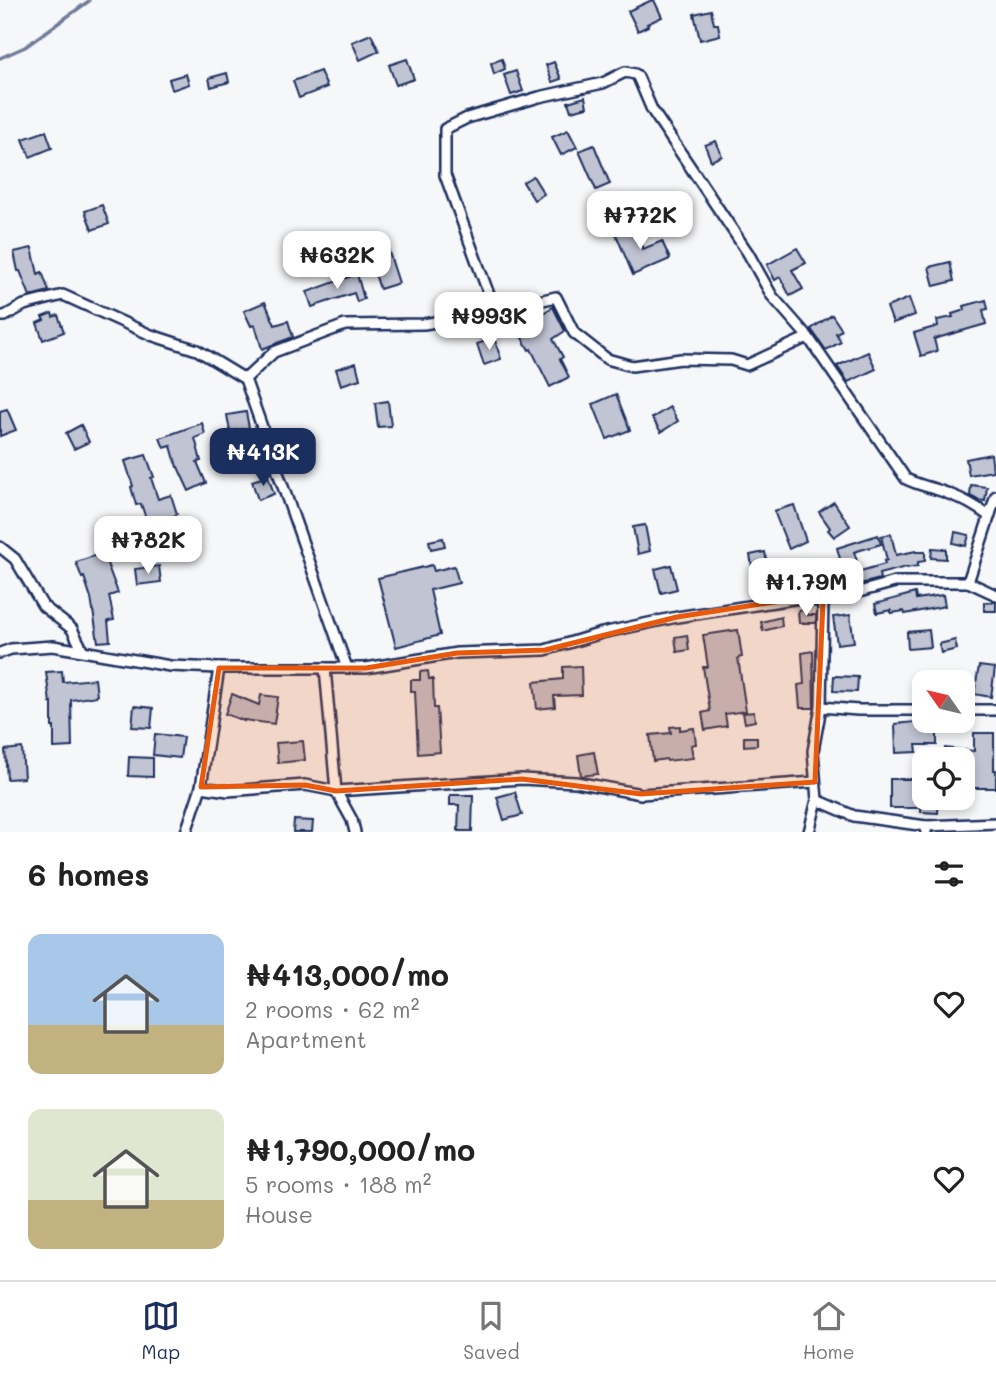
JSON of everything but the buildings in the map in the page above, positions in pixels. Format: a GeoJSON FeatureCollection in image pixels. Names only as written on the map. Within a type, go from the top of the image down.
{"type":"FeatureCollection","features":[{"type":"Feature","properties":{"kind":"street"},"geometry":{"type":"LineString","coordinates":[[495,311],[444,175],[445,129],[467,118],[539,97],[603,83],[625,72],[635,74],[652,110],[748,253],[772,296],[808,337],[906,479],[947,493],[989,516]]}},
{"type":"Feature","properties":{"kind":"street"},"geometry":{"type":"LineString","coordinates":[[0,316],[24,305],[63,295],[151,335],[197,350],[245,379],[347,668]]}},
{"type":"Feature","properties":{"kind":"street"},"geometry":{"type":"LineString","coordinates":[[245,379],[274,352],[345,325],[424,324],[556,297],[574,333],[607,359],[632,366],[681,359],[731,360],[747,365],[808,337]]}},
{"type":"Feature","properties":{"kind":"street"},"geometry":{"type":"LineString","coordinates":[[968,582],[996,496]]}},
{"type":"Feature","properties":{"kind":"street"},"geometry":{"type":"LineString","coordinates":[[0,547],[15,559],[43,606],[72,629],[83,651]]}},
{"type":"Feature","properties":{"kind":"street"},"geometry":{"type":"LineString","coordinates":[[0,653],[11,649],[53,646],[170,666],[366,668],[457,653],[545,650],[602,633],[677,617],[800,598],[823,602],[895,582],[968,582],[996,595]]}},
{"type":"Feature","properties":{"kind":"street"},"geometry":{"type":"LineString","coordinates":[[809,832],[817,800],[813,751],[821,706],[823,602]]}},
{"type":"Feature","properties":{"kind":"street"},"geometry":{"type":"LineString","coordinates":[[187,832],[201,788],[219,668]]}},
{"type":"Feature","properties":{"kind":"street"},"geometry":{"type":"LineString","coordinates":[[326,668],[336,791],[352,820],[355,832]]}},
{"type":"Feature","properties":{"kind":"street"},"geometry":{"type":"LineString","coordinates":[[821,706],[858,710],[912,710]]}},
{"type":"Feature","properties":{"kind":"street"},"geometry":{"type":"LineString","coordinates":[[975,710],[996,710]]}},
{"type":"Feature","properties":{"kind":"street"},"geometry":{"type":"LineString","coordinates":[[201,788],[228,791],[305,785],[336,791],[522,779],[576,782],[641,794],[816,782]]}},
{"type":"Feature","properties":{"kind":"street"},"geometry":{"type":"LineString","coordinates":[[817,800],[854,816],[926,829],[996,823]]}},
{"type":"Feature","properties":{"kind":"highlighted area"},"geometry":{"type":"Polygon","coordinates":[[[800,598],[823,602],[815,782],[641,794],[522,779],[336,791],[305,785],[201,787],[219,668],[366,668],[457,653],[545,650],[677,617],[800,598]]]}},
{"type":"Feature","properties":{"kind":"waterway"},"geometry":{"type":"LineString","coordinates":[[0,58],[25,47],[89,1]]}}]}
